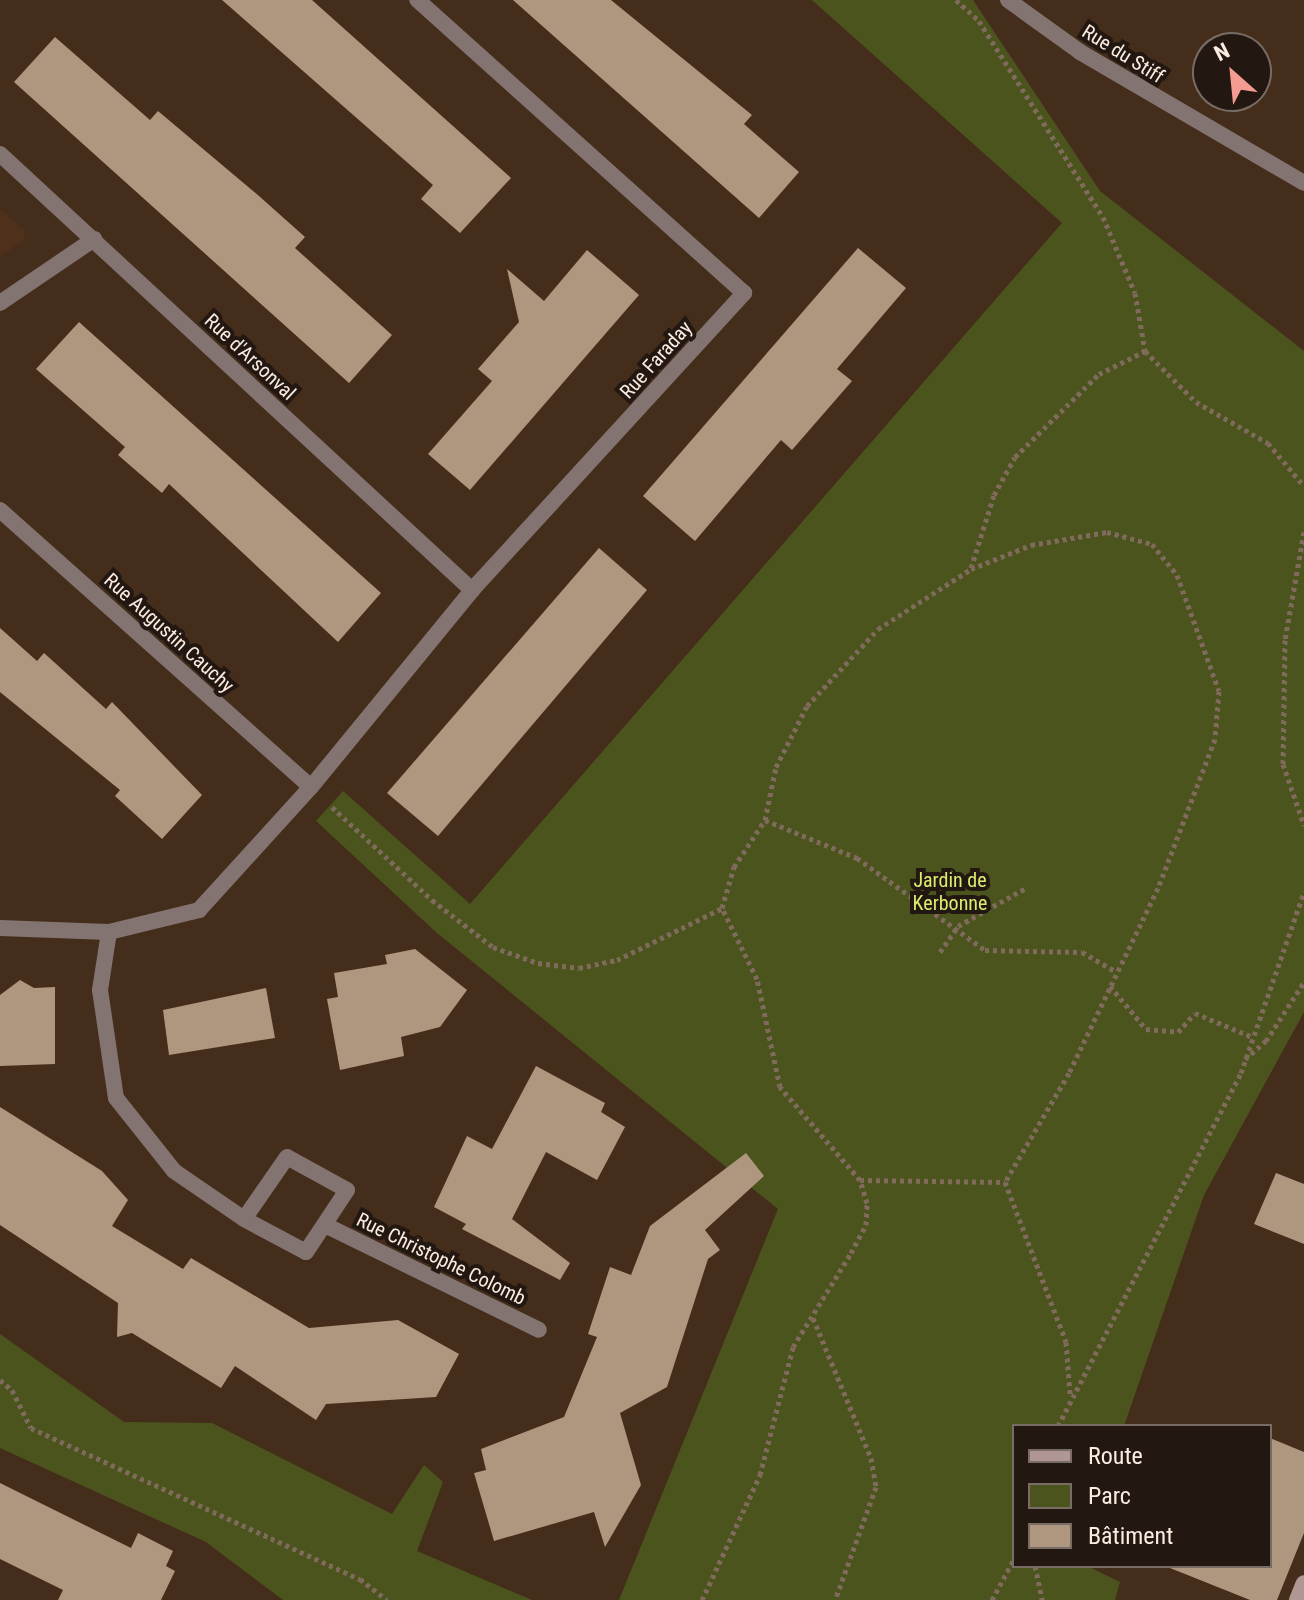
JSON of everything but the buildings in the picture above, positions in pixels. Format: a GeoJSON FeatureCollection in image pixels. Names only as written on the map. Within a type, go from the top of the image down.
{"type":"FeatureCollection","features":[{"type":"Feature","properties":{"kind":"street","name":"Rue Faraday"},"geometry":{"type":"LineString","coordinates":[[0,928],[109,932],[199,910],[311,787],[472,590],[744,293],[417,0]]}},
{"type":"Feature","properties":{"kind":"street","name":"Rue du Stiff"},"geometry":{"type":"LineString","coordinates":[[1008,0],[1080,52],[1304,183]]}},
{"type":"Feature","properties":{"kind":"street","name":"Rue d'Arsonval"},"geometry":{"type":"LineString","coordinates":[[0,154],[472,590]]}},
{"type":"Feature","properties":{"kind":"street"},"geometry":{"type":"LineString","coordinates":[[0,303],[94,239]]}},
{"type":"Feature","properties":{"kind":"street","name":"Rue Augustin Cauchy"},"geometry":{"type":"LineString","coordinates":[[0,510],[311,787]]}},
{"type":"Feature","properties":{"kind":"street","name":"Rue Christophe Colomb"},"geometry":{"type":"LineString","coordinates":[[109,932],[100,990],[116,1098],[174,1171],[244,1219],[306,1252],[347,1190],[287,1157],[244,1219]]}},
{"type":"Feature","properties":{"kind":"street","name":"Rue Christophe Colomb"},"geometry":{"type":"LineString","coordinates":[[325,1225],[539,1330]]}},
{"type":"Feature","properties":{"kind":"street"},"geometry":{"type":"LineString","coordinates":[[1297,1600],[1304,1583]]}},
{"type":"Feature","properties":{"kind":"path"},"geometry":{"type":"LineString","coordinates":[[956,0],[979,21],[1103,217],[1135,293],[1145,351],[1196,402],[1268,443],[1304,486]]}},
{"type":"Feature","properties":{"kind":"path"},"geometry":{"type":"LineString","coordinates":[[971,569],[994,495],[1015,457],[1099,374],[1145,351]]}},
{"type":"Feature","properties":{"kind":"path"},"geometry":{"type":"LineString","coordinates":[[702,1600],[760,1475],[793,1347],[866,1225],[860,1180],[780,1087],[757,979],[722,908],[734,867],[765,820],[776,767],[822,683],[878,629],[971,569],[1031,545],[1107,532],[1152,544],[1177,575],[1219,691],[1215,739],[1198,797],[1110,986],[1005,1182],[1066,1342],[1070,1394]]}},
{"type":"Feature","properties":{"kind":"path"},"geometry":{"type":"LineString","coordinates":[[1304,532],[1285,640],[1283,764],[1304,825]]}},
{"type":"Feature","properties":{"kind":"path"},"geometry":{"type":"LineString","coordinates":[[311,787],[432,900],[493,947],[538,963],[579,968],[617,960],[722,908]]}},
{"type":"Feature","properties":{"kind":"path"},"geometry":{"type":"LineString","coordinates":[[765,820],[857,858],[958,926],[985,950],[1082,952],[1116,973]]}},
{"type":"Feature","properties":{"kind":"path"},"geometry":{"type":"LineString","coordinates":[[940,952],[958,926],[1024,889]]}},
{"type":"Feature","properties":{"kind":"path"},"geometry":{"type":"LineString","coordinates":[[1059,1424],[1070,1394],[1244,1059],[1304,892]]}},
{"type":"Feature","properties":{"kind":"path"},"geometry":{"type":"LineString","coordinates":[[1244,1059],[1266,1041],[1304,982]]}},
{"type":"Feature","properties":{"kind":"path"},"geometry":{"type":"LineString","coordinates":[[1110,986],[1146,1029],[1178,1032],[1195,1013],[1250,1036]]}},
{"type":"Feature","properties":{"kind":"path"},"geometry":{"type":"LineString","coordinates":[[860,1180],[1005,1182]]}},
{"type":"Feature","properties":{"kind":"path"},"geometry":{"type":"LineString","coordinates":[[813,1317],[871,1458],[876,1487],[835,1600]]}},
{"type":"Feature","properties":{"kind":"path"},"geometry":{"type":"LineString","coordinates":[[0,1380],[12,1390],[31,1428],[360,1579],[387,1600]]}},
{"type":"Feature","properties":{"kind":"path"},"geometry":{"type":"LineString","coordinates":[[992,1600],[1012,1563]]}},
{"type":"Feature","properties":{"kind":"path"},"geometry":{"type":"LineString","coordinates":[[1035,1568],[1042,1600]]}},
{"type":"Feature","properties":{"kind":"shaded area"},"geometry":{"type":"Polygon","coordinates":[[[0,209],[24,230],[24,240],[0,256],[0,209]]]}},
{"type":"Feature","properties":{"kind":"green space","name":"Jardin de Kerbonne"},"geometry":{"type":"Polygon","coordinates":[[[812,0],[973,0],[1100,191],[1304,351],[1304,1012],[1204,1195],[1125,1424],[1012,1424],[1012,1568],[1091,1568],[1120,1582],[1115,1600],[619,1600],[778,1209],[437,933],[316,821],[343,791],[470,904],[1062,223],[812,0]]]}},
{"type":"Feature","properties":{"kind":"green space"},"geometry":{"type":"Polygon","coordinates":[[[0,1334],[124,1422],[212,1423],[392,1514],[424,1465],[443,1482],[417,1551],[532,1600],[283,1600],[206,1542],[0,1448],[0,1334]]]}}]}
